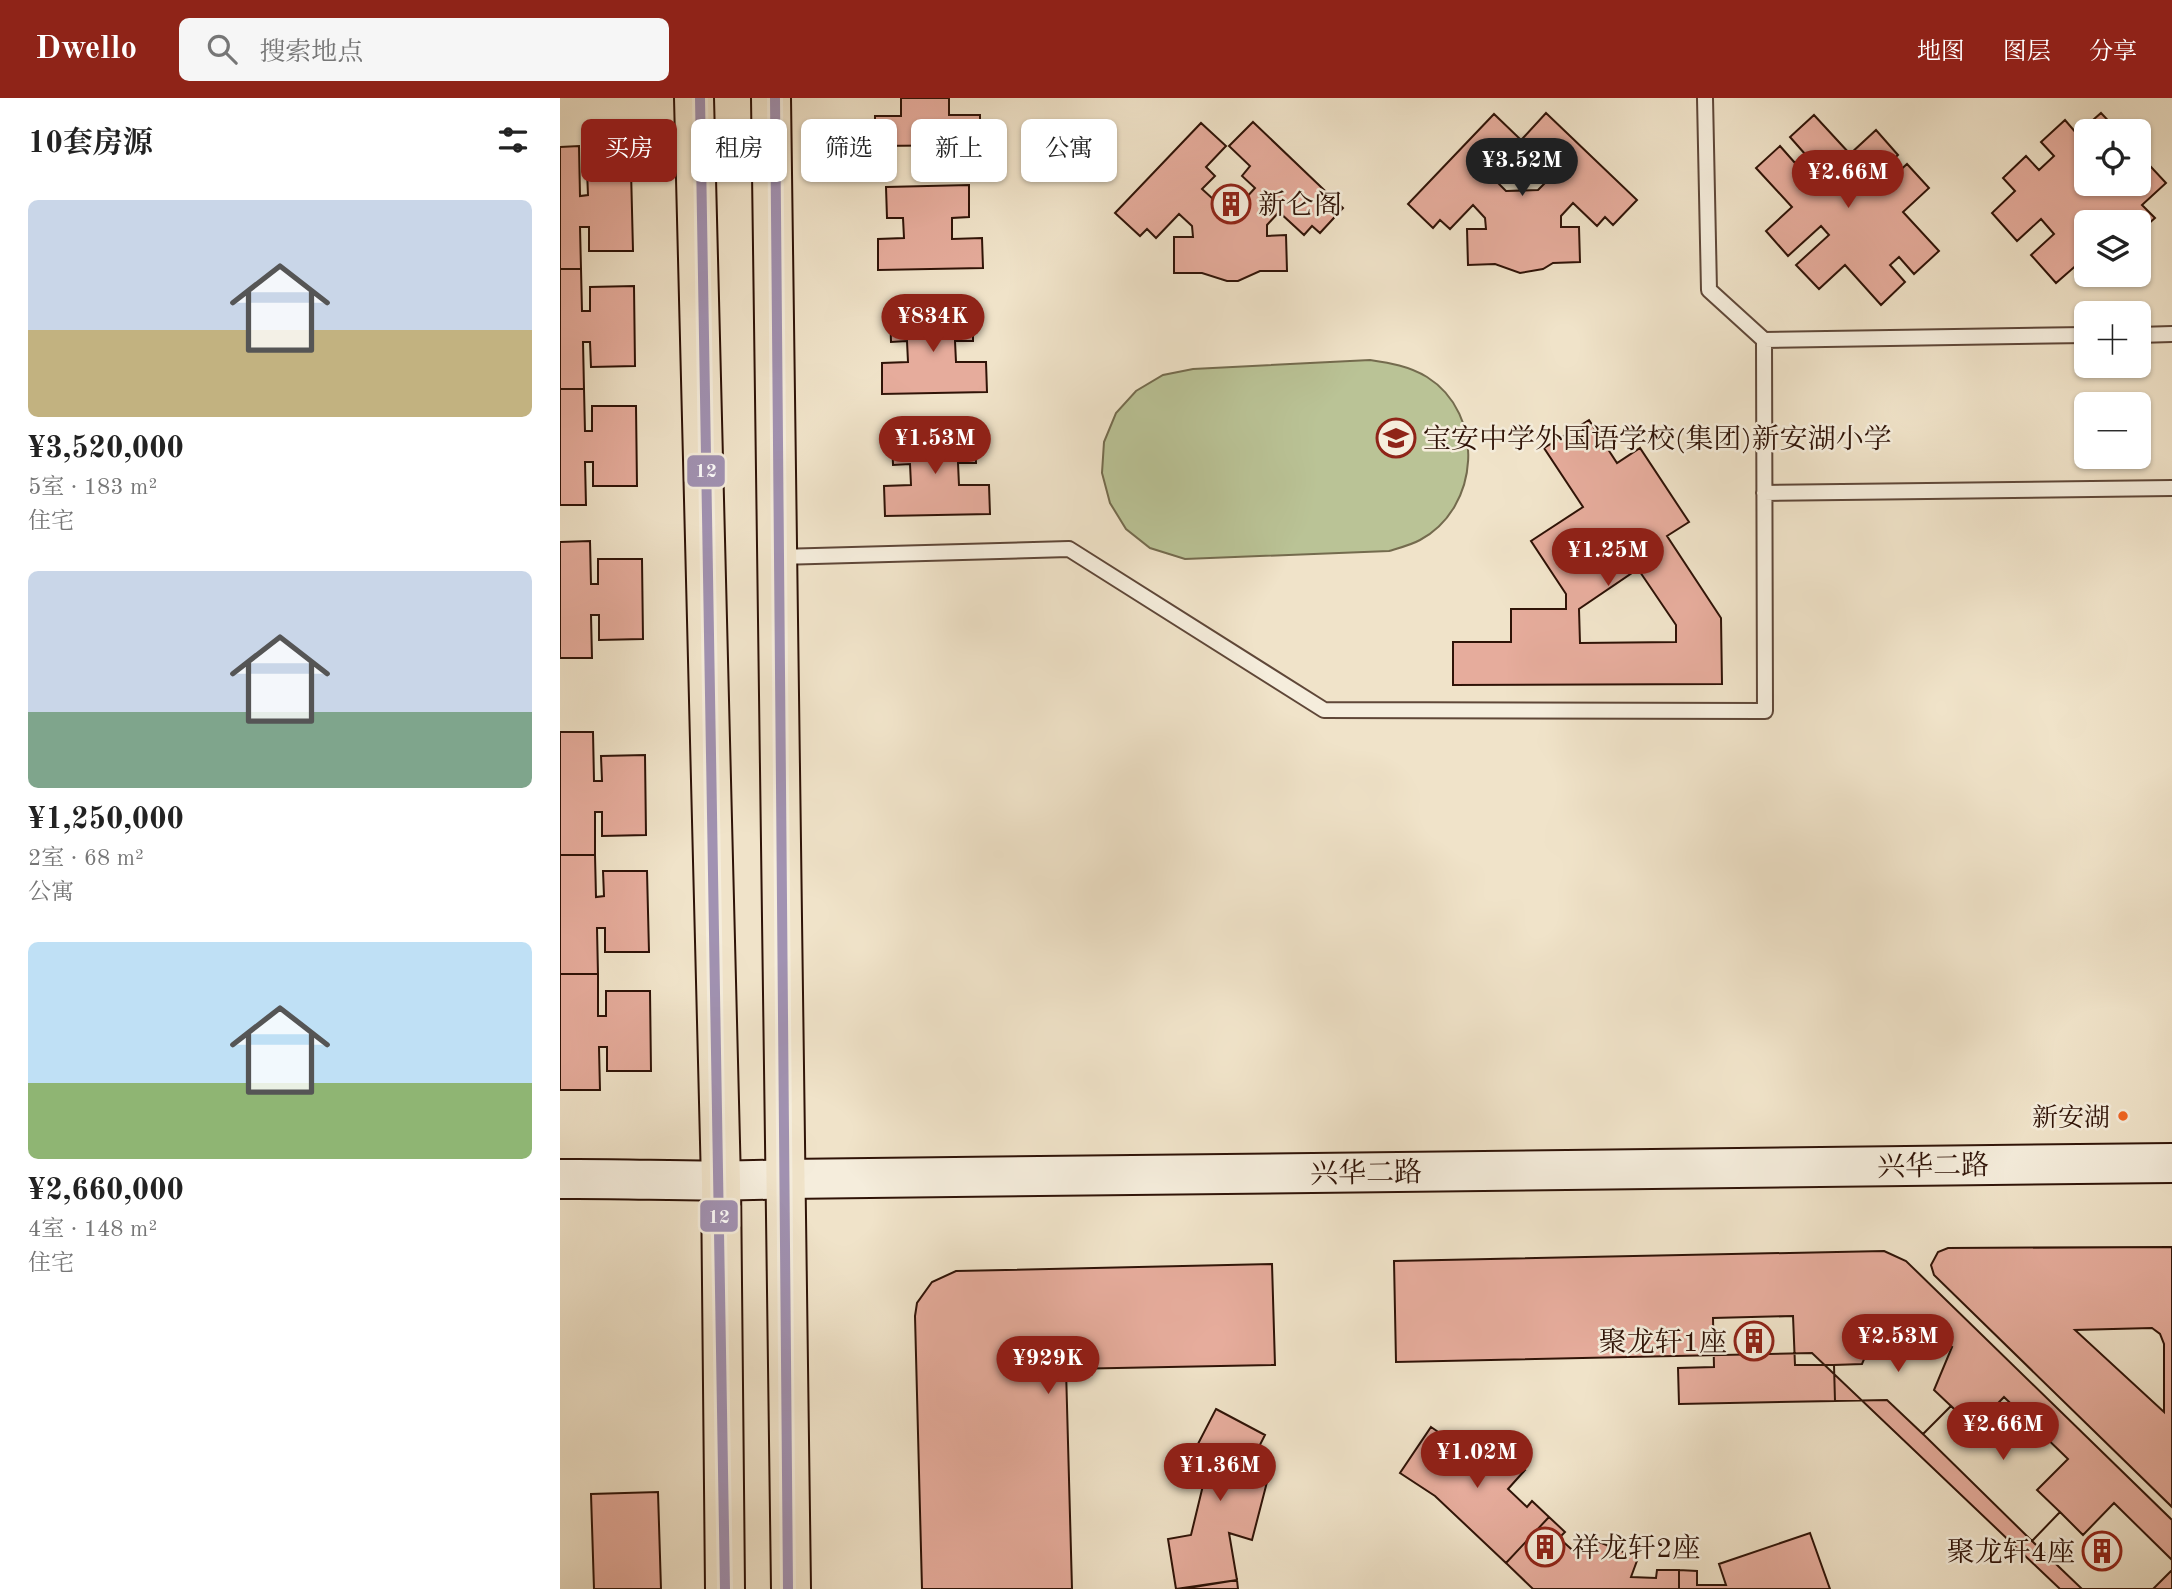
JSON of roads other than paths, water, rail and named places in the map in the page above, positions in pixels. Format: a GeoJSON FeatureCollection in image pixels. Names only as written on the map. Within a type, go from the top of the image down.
{"type":"FeatureCollection","features":[{"type":"Feature","properties":{"kind":"main road"},"geometry":{"type":"LineString","coordinates":[[694,98],[721,1182],[725,1589]]}},
{"type":"Feature","properties":{"kind":"main road"},"geometry":{"type":"LineString","coordinates":[[771,98],[791,1589]]}},
{"type":"Feature","properties":{"kind":"main road","name":"兴华二路"},"geometry":{"type":"LineString","coordinates":[[560,1180],[651,1177],[721,1182],[785,1179],[2172,1163]]}},
{"type":"Feature","properties":{"kind":"lane"},"geometry":{"type":"LineString","coordinates":[[1705,98],[1709,290],[1764,340],[2074,335]]}},
{"type":"Feature","properties":{"kind":"lane"},"geometry":{"type":"LineString","coordinates":[[2151,335],[2172,334]]}},
{"type":"Feature","properties":{"kind":"lane"},"geometry":{"type":"LineString","coordinates":[[777,557],[1069,549],[1324,710],[1765,711],[1764,340]]}},
{"type":"Feature","properties":{"kind":"lane"},"geometry":{"type":"LineString","coordinates":[[1765,494],[2172,488]]}},
{"type":"Feature","properties":{"kind":"place","name":"新仑阁"},"geometry":{"type":"Point","coordinates":[1231,204]}},
{"type":"Feature","properties":{"kind":"place","name":"宝安中学外国语学校(集团)新安湖小学"},"geometry":{"type":"Point","coordinates":[1396,438]}},
{"type":"Feature","properties":{"kind":"place","name":"新安湖"},"geometry":{"type":"Point","coordinates":[2123,1116]}},
{"type":"Feature","properties":{"kind":"place","name":"聚龙轩1座"},"geometry":{"type":"Point","coordinates":[1754,1341]}},
{"type":"Feature","properties":{"kind":"place","name":"祥龙轩2座"},"geometry":{"type":"Point","coordinates":[1545,1547]}},
{"type":"Feature","properties":{"kind":"place","name":"聚龙轩4座"},"geometry":{"type":"Point","coordinates":[2102,1551]}}]}
